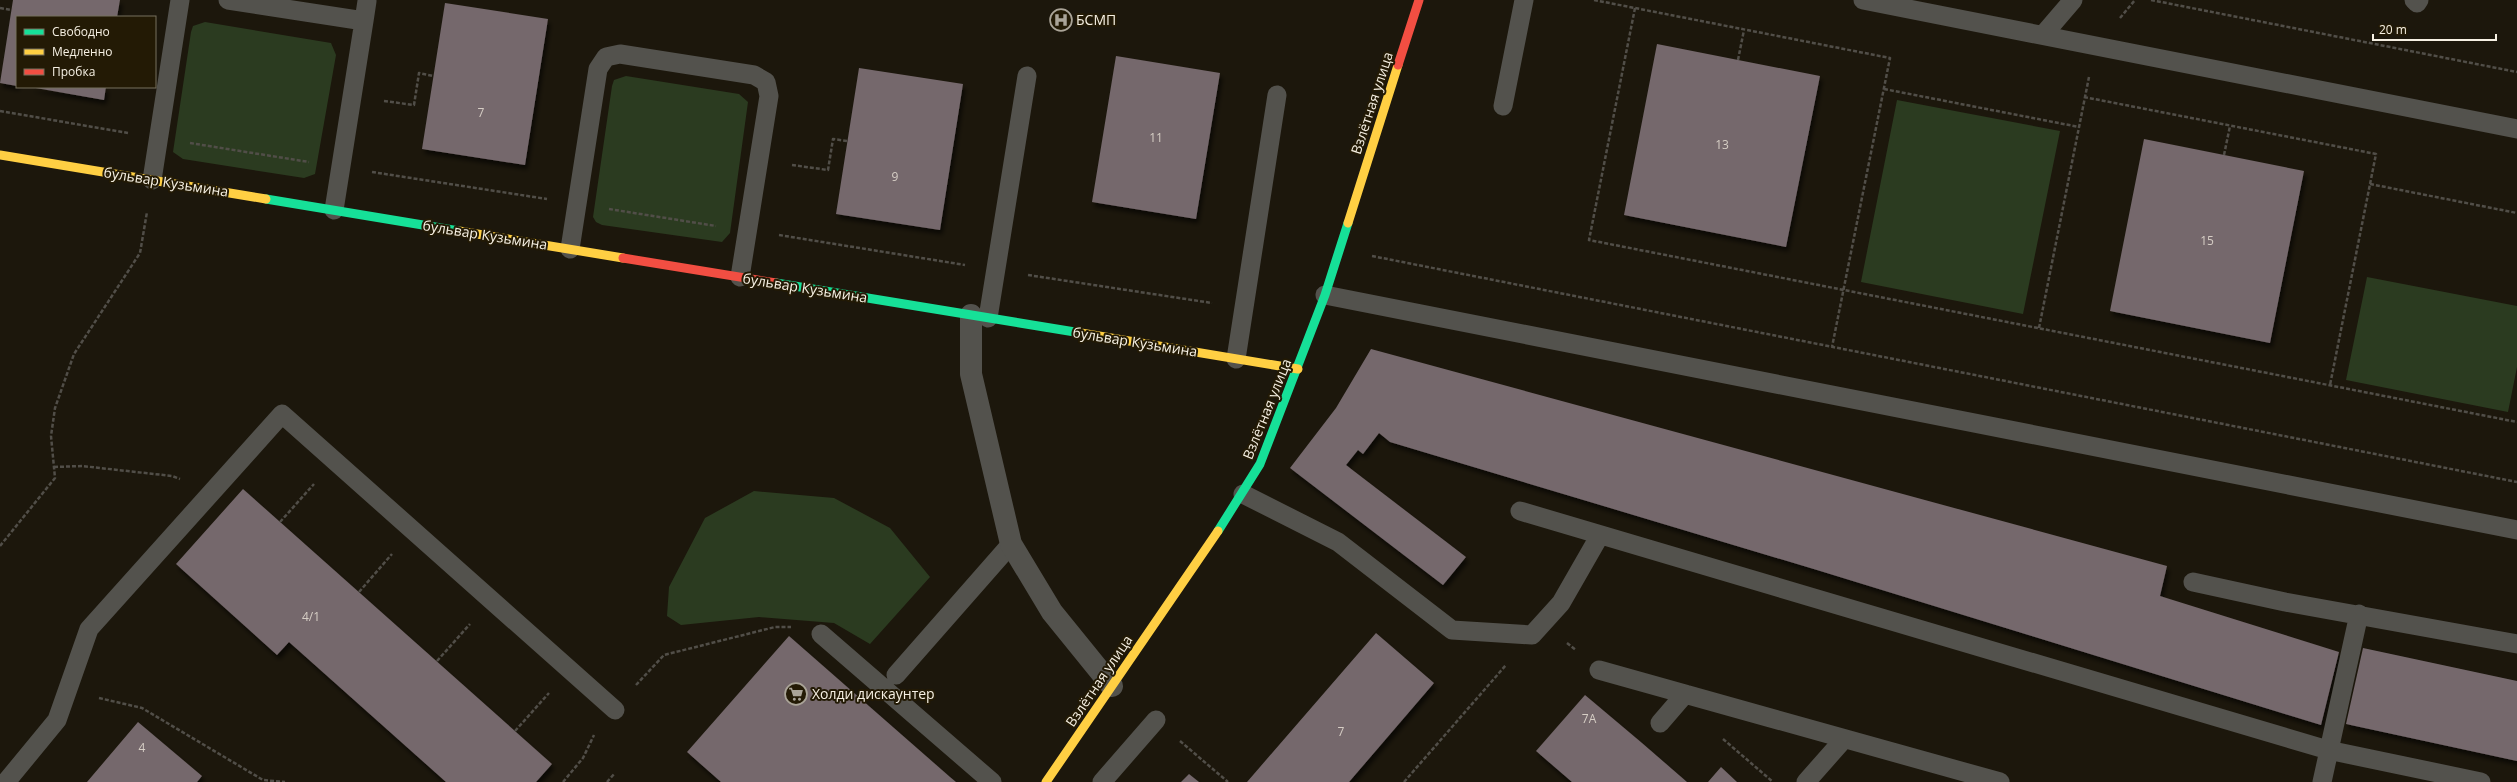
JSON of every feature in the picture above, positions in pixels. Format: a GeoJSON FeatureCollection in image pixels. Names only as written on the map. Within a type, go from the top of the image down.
{"type":"FeatureCollection","features":[{"type":"Feature","properties":{"kind":"street","name":"Взлётная улица"},"geometry":{"type":"LineString","coordinates":[[1046,782],[1243,494],[1260,464],[1298,369],[1325,295],[1419,0]]}},
{"type":"Feature","properties":{"kind":"street","name":"бульвар Кузьмина"},"geometry":{"type":"LineString","coordinates":[[0,155],[1298,369]]}},
{"type":"Feature","properties":{"kind":"street"},"geometry":{"type":"LineString","coordinates":[[980,316],[970,374],[1011,544],[1052,612],[1112,686]]}},
{"type":"Feature","properties":{"kind":"lane"},"geometry":{"type":"LineString","coordinates":[[152,180],[180,0]]}},
{"type":"Feature","properties":{"kind":"lane"},"geometry":{"type":"LineString","coordinates":[[228,0],[364,21]]}},
{"type":"Feature","properties":{"kind":"lane"},"geometry":{"type":"LineString","coordinates":[[1503,106],[1524,0]]}},
{"type":"Feature","properties":{"kind":"lane"},"geometry":{"type":"LineString","coordinates":[[1863,0],[2517,129]]}},
{"type":"Feature","properties":{"kind":"lane"},"geometry":{"type":"LineString","coordinates":[[2043,35],[2073,0]]}},
{"type":"Feature","properties":{"kind":"lane"},"geometry":{"type":"LineString","coordinates":[[2414,0],[2417,3],[2419,0]]}},
{"type":"Feature","properties":{"kind":"lane"},"geometry":{"type":"LineString","coordinates":[[334,210],[367,1]]}},
{"type":"Feature","properties":{"kind":"lane"},"geometry":{"type":"LineString","coordinates":[[570,249],[598,69],[606,57],[620,54],[754,75],[766,82],[769,96],[740,277]]}},
{"type":"Feature","properties":{"kind":"lane"},"geometry":{"type":"LineString","coordinates":[[980,316],[996,270],[1027,76]]}},
{"type":"Feature","properties":{"kind":"lane"},"geometry":{"type":"LineString","coordinates":[[1236,359],[1277,95]]}},
{"type":"Feature","properties":{"kind":"lane"},"geometry":{"type":"LineString","coordinates":[[1325,295],[2517,530]]}},
{"type":"Feature","properties":{"kind":"lane"},"geometry":{"type":"LineString","coordinates":[[6,782],[57,720],[89,629],[282,414],[615,710]]}},
{"type":"Feature","properties":{"kind":"lane"},"geometry":{"type":"LineString","coordinates":[[1243,494],[1338,542],[1452,630],[1532,635],[1561,603],[1600,535]]}},
{"type":"Feature","properties":{"kind":"lane"},"geometry":{"type":"LineString","coordinates":[[1520,511],[2328,750],[2481,782]]}},
{"type":"Feature","properties":{"kind":"lane"},"geometry":{"type":"LineString","coordinates":[[896,675],[1011,544]]}},
{"type":"Feature","properties":{"kind":"lane"},"geometry":{"type":"LineString","coordinates":[[2193,582],[2285,602],[2360,614],[2517,644]]}},
{"type":"Feature","properties":{"kind":"lane"},"geometry":{"type":"LineString","coordinates":[[2322,782],[2328,750],[2360,614]]}},
{"type":"Feature","properties":{"kind":"lane"},"geometry":{"type":"LineString","coordinates":[[821,634],[992,782]]}},
{"type":"Feature","properties":{"kind":"lane"},"geometry":{"type":"LineString","coordinates":[[1599,670],[2000,782]]}},
{"type":"Feature","properties":{"kind":"lane"},"geometry":{"type":"LineString","coordinates":[[1660,723],[1685,694]]}},
{"type":"Feature","properties":{"kind":"lane"},"geometry":{"type":"LineString","coordinates":[[1102,782],[1156,720]]}},
{"type":"Feature","properties":{"kind":"lane"},"geometry":{"type":"LineString","coordinates":[[1806,782],[1844,738]]}},
{"type":"Feature","properties":{"kind":"path"},"geometry":{"type":"LineString","coordinates":[[1594,0],[1890,58],[1832,347]]}},
{"type":"Feature","properties":{"kind":"path"},"geometry":{"type":"LineString","coordinates":[[2151,0],[2517,72]]}},
{"type":"Feature","properties":{"kind":"path"},"geometry":{"type":"LineString","coordinates":[[0,8],[12,10]]}},
{"type":"Feature","properties":{"kind":"path"},"geometry":{"type":"LineString","coordinates":[[1635,8],[1589,240],[2517,422]]}},
{"type":"Feature","properties":{"kind":"path"},"geometry":{"type":"LineString","coordinates":[[1738,60],[1744,30]]}},
{"type":"Feature","properties":{"kind":"path"},"geometry":{"type":"LineString","coordinates":[[378,100],[414,105],[419,74],[433,76]]}},
{"type":"Feature","properties":{"kind":"path"},"geometry":{"type":"LineString","coordinates":[[1884,89],[2078,127]]}},
{"type":"Feature","properties":{"kind":"path"},"geometry":{"type":"LineString","coordinates":[[2039,328],[2084,97],[2376,154],[2330,385]]}},
{"type":"Feature","properties":{"kind":"path"},"geometry":{"type":"LineString","coordinates":[[0,112],[158,138]]}},
{"type":"Feature","properties":{"kind":"path"},"geometry":{"type":"LineString","coordinates":[[2224,155],[2230,126]]}},
{"type":"Feature","properties":{"kind":"path"},"geometry":{"type":"LineString","coordinates":[[792,165],[828,170],[833,139],[847,141]]}},
{"type":"Feature","properties":{"kind":"path"},"geometry":{"type":"LineString","coordinates":[[0,546],[55,478],[51,436],[55,408],[74,354],[140,253],[152,180]]}},
{"type":"Feature","properties":{"kind":"path"},"geometry":{"type":"LineString","coordinates":[[2370,184],[2517,213]]}},
{"type":"Feature","properties":{"kind":"path"},"geometry":{"type":"LineString","coordinates":[[1340,250],[2517,482]]}},
{"type":"Feature","properties":{"kind":"path"},"geometry":{"type":"LineString","coordinates":[[996,270],[1244,308]]}},
{"type":"Feature","properties":{"kind":"path"},"geometry":{"type":"LineString","coordinates":[[54,467],[82,466],[172,476],[212,491]]}},
{"type":"Feature","properties":{"kind":"path"},"geometry":{"type":"LineString","coordinates":[[280,522],[317,480]]}},
{"type":"Feature","properties":{"kind":"path"},"geometry":{"type":"LineString","coordinates":[[358,592],[395,550]]}},
{"type":"Feature","properties":{"kind":"path"},"geometry":{"type":"LineString","coordinates":[[437,661],[473,620]]}},
{"type":"Feature","properties":{"kind":"path"},"geometry":{"type":"LineString","coordinates":[[642,679],[664,656],[775,627],[795,627],[821,634]]}},
{"type":"Feature","properties":{"kind":"path"},"geometry":{"type":"LineString","coordinates":[[1404,782],[1532,635]]}},
{"type":"Feature","properties":{"kind":"path"},"geometry":{"type":"LineString","coordinates":[[515,731],[552,690]]}},
{"type":"Feature","properties":{"kind":"path"},"geometry":{"type":"LineString","coordinates":[[67,691],[142,708],[263,781],[285,782]]}},
{"type":"Feature","properties":{"kind":"path"},"geometry":{"type":"LineString","coordinates":[[1156,720],[1228,782]]}},
{"type":"Feature","properties":{"kind":"path"},"geometry":{"type":"LineString","coordinates":[[562,782],[583,758],[596,730]]}},
{"type":"Feature","properties":{"kind":"path"},"geometry":{"type":"LineString","coordinates":[[1720,736],[1773,782]]}},
{"type":"Feature","properties":{"kind":"path"},"geometry":{"type":"LineString","coordinates":[[607,782],[615,773]]}},
{"type":"Feature","properties":{"kind":"green space"},"geometry":{"type":"Polygon","coordinates":[[[205,22],[331,43],[336,55],[315,174],[304,178],[183,159],[173,152],[191,32],[193,26],[205,22]]]}},
{"type":"Feature","properties":{"kind":"green space"},"geometry":{"type":"Polygon","coordinates":[[[626,76],[739,94],[748,102],[730,233],[722,242],[602,225],[596,222],[593,217],[612,86],[614,80],[626,76]]]}},
{"type":"Feature","properties":{"kind":"green space"},"geometry":{"type":"Polygon","coordinates":[[[1897,100],[2060,131],[2023,314],[1861,282],[1897,100]]]}},
{"type":"Feature","properties":{"kind":"green space"},"geometry":{"type":"Polygon","coordinates":[[[2367,277],[2517,306],[2517,367],[2508,412],[2346,380],[2367,277]]]}},
{"type":"Feature","properties":{"kind":"green space"},"geometry":{"type":"Polygon","coordinates":[[[754,491],[834,498],[890,528],[930,577],[870,644],[834,623],[759,617],[681,625],[667,616],[669,587],[705,518],[754,491]]]}},
{"type":"Feature","properties":{"kind":"building"},"geometry":{"type":"Polygon","coordinates":[[[13,0],[120,0],[117,16],[16,16],[16,86],[0,83],[13,0]]]}},
{"type":"Feature","properties":{"kind":"building"},"geometry":{"type":"Polygon","coordinates":[[[445,3],[548,19],[525,165],[422,149],[445,3]]]}},
{"type":"Feature","properties":{"kind":"building"},"geometry":{"type":"Polygon","coordinates":[[[1657,44],[1820,76],[1786,247],[1624,215],[1657,44]]]}},
{"type":"Feature","properties":{"kind":"building"},"geometry":{"type":"Polygon","coordinates":[[[1116,56],[1220,73],[1196,219],[1092,202],[1116,56]]]}},
{"type":"Feature","properties":{"kind":"building"},"geometry":{"type":"Polygon","coordinates":[[[859,68],[963,84],[940,230],[836,214],[859,68]]]}},
{"type":"Feature","properties":{"kind":"building"},"geometry":{"type":"Polygon","coordinates":[[[36,88],[106,88],[104,100],[36,88]]]}},
{"type":"Feature","properties":{"kind":"building"},"geometry":{"type":"Polygon","coordinates":[[[2144,139],[2304,171],[2270,343],[2110,311],[2144,139]]]}},
{"type":"Feature","properties":{"kind":"building"},"geometry":{"type":"Polygon","coordinates":[[[1371,349],[2167,566],[2160,596],[2339,652],[2321,725],[1817,570],[1390,442],[1379,433],[1363,454],[1358,450],[1346,465],[1466,557],[1443,585],[1290,468],[1336,408],[1371,349]]]}},
{"type":"Feature","properties":{"kind":"building"},"geometry":{"type":"Polygon","coordinates":[[[243,489],[552,764],[536,782],[446,782],[289,642],[277,655],[176,564],[243,489]]]}},
{"type":"Feature","properties":{"kind":"building"},"geometry":{"type":"Polygon","coordinates":[[[1376,633],[1434,683],[1349,782],[1247,782],[1376,633]]]}},
{"type":"Feature","properties":{"kind":"building","name":"Холди дискаунтер"},"geometry":{"type":"Polygon","coordinates":[[[789,636],[956,782],[721,782],[687,752],[789,636]]]}},
{"type":"Feature","properties":{"kind":"building"},"geometry":{"type":"Polygon","coordinates":[[[2363,648],[2517,681],[2517,761],[2346,724],[2363,648]]]}},
{"type":"Feature","properties":{"kind":"building"},"geometry":{"type":"Polygon","coordinates":[[[1585,695],[1687,782],[1572,782],[1536,751],[1585,695]]]}},
{"type":"Feature","properties":{"kind":"building"},"geometry":{"type":"Polygon","coordinates":[[[138,722],[202,776],[197,782],[87,782],[138,722]]]}},
{"type":"Feature","properties":{"kind":"building"},"geometry":{"type":"Polygon","coordinates":[[[1721,767],[1737,782],[1708,782],[1721,767]]]}},
{"type":"Feature","properties":{"kind":"building"},"geometry":{"type":"Polygon","coordinates":[[[1189,774],[1199,782],[1181,782],[1189,774]]]}},
{"type":"Feature","properties":{"kind":"traffic: fast"},"geometry":{"type":"LineString","coordinates":[[266,199],[459,231]]}},
{"type":"Feature","properties":{"kind":"traffic: fast"},"geometry":{"type":"LineString","coordinates":[[1218,531],[1260,464],[1325,295],[1348,223]]}},
{"type":"Feature","properties":{"kind":"traffic: fast"},"geometry":{"type":"LineString","coordinates":[[776,283],[1081,333]]}},
{"type":"Feature","properties":{"kind":"traffic: slow"},"geometry":{"type":"LineString","coordinates":[[1348,223],[1398,65]]}},
{"type":"Feature","properties":{"kind":"traffic: slow"},"geometry":{"type":"LineString","coordinates":[[0,155],[266,199]]}},
{"type":"Feature","properties":{"kind":"traffic: slow"},"geometry":{"type":"LineString","coordinates":[[459,231],[623,258]]}},
{"type":"Feature","properties":{"kind":"traffic: slow"},"geometry":{"type":"LineString","coordinates":[[1081,333],[1298,369]]}},
{"type":"Feature","properties":{"kind":"traffic: slow"},"geometry":{"type":"LineString","coordinates":[[1046,782],[1218,531]]}},
{"type":"Feature","properties":{"kind":"traffic: jam"},"geometry":{"type":"LineString","coordinates":[[1398,65],[1419,0]]}},
{"type":"Feature","properties":{"kind":"traffic: jam"},"geometry":{"type":"LineString","coordinates":[[623,258],[776,283]]}},
{"type":"Feature","properties":{"kind":"place","name":"БСМП"},"geometry":{"type":"Point","coordinates":[1061,20]}},
{"type":"Feature","properties":{"kind":"place","name":"Холди дискаунтер"},"geometry":{"type":"Point","coordinates":[796,694]}}]}
